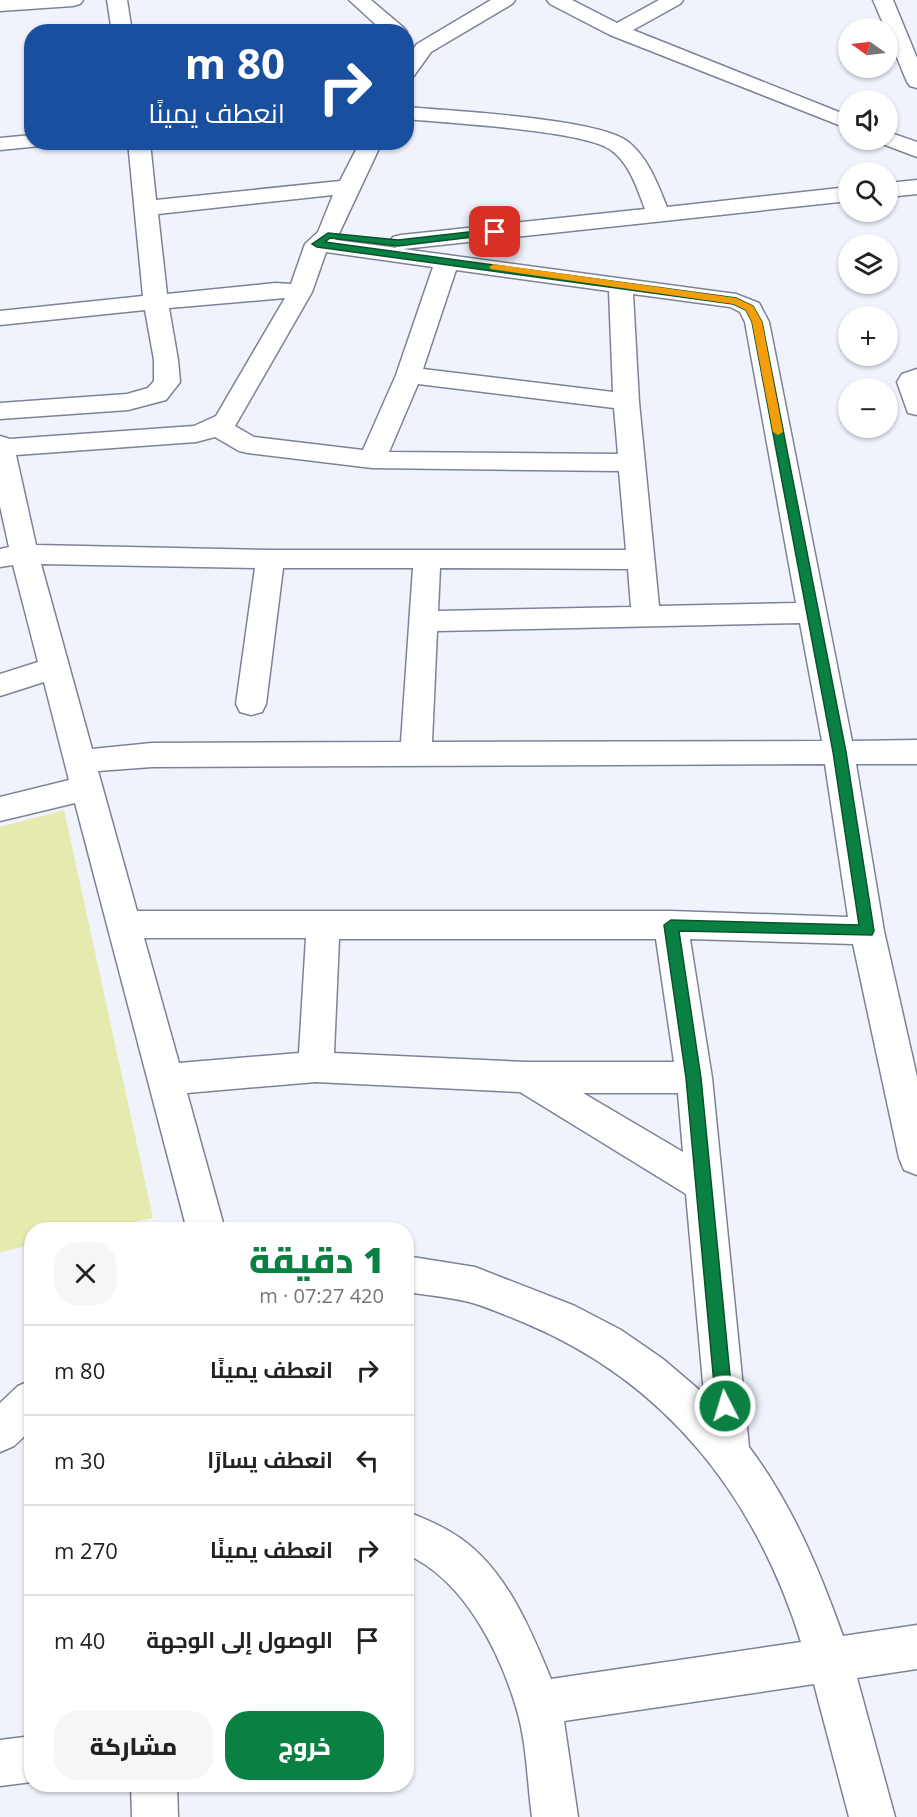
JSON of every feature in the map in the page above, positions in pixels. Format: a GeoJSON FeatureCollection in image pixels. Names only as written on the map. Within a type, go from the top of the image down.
{"type":"FeatureCollection","features":[{"type":"Feature","properties":{"kind":"street"},"geometry":{"type":"LineString","coordinates":[[0,5],[72,0]]}},
{"type":"Feature","properties":{"kind":"street"},"geometry":{"type":"LineString","coordinates":[[117,0],[121,24]]}},
{"type":"Feature","properties":{"kind":"street"},"geometry":{"type":"LineString","coordinates":[[359,0],[389,24]]}},
{"type":"Feature","properties":{"kind":"street"},"geometry":{"type":"LineString","coordinates":[[414,38],[506,0]]}},
{"type":"Feature","properties":{"kind":"street"},"geometry":{"type":"LineString","coordinates":[[557,0],[617,31],[838,119]]}},
{"type":"Feature","properties":{"kind":"street"},"geometry":{"type":"LineString","coordinates":[[617,31],[674,0]]}},
{"type":"Feature","properties":{"kind":"street"},"geometry":{"type":"LineString","coordinates":[[883,0],[917,81]]}},
{"type":"Feature","properties":{"kind":"street"},"geometry":{"type":"LineString","coordinates":[[414,114],[543,127],[592,135],[615,143],[629,155],[638,168],[659,215]]}},
{"type":"Feature","properties":{"kind":"street"},"geometry":{"type":"LineString","coordinates":[[0,144],[24,142]]}},
{"type":"Feature","properties":{"kind":"street"},"geometry":{"type":"LineString","coordinates":[[898,142],[917,150]]}},
{"type":"Feature","properties":{"kind":"street"},"geometry":{"type":"LineString","coordinates":[[0,411],[128,402],[157,394],[167,382],[140,150]]}},
{"type":"Feature","properties":{"kind":"street"},"geometry":{"type":"LineString","coordinates":[[204,1222],[54,668],[12,556],[0,446],[196,434],[217,428],[226,421],[300,292],[322,240],[367,150]]}},
{"type":"Feature","properties":{"kind":"street"},"geometry":{"type":"LineString","coordinates":[[146,208],[348,187]]}},
{"type":"Feature","properties":{"kind":"street"},"geometry":{"type":"LineString","coordinates":[[898,189],[917,187]]}},
{"type":"Feature","properties":{"kind":"street"},"geometry":{"type":"LineString","coordinates":[[322,240],[398,243],[838,195]]}},
{"type":"Feature","properties":{"kind":"street"},"geometry":{"type":"LineString","coordinates":[[322,240],[447,261],[736,301],[750,308],[757,322],[813,613],[839,752],[867,931],[917,1158]]}},
{"type":"Feature","properties":{"kind":"street"},"geometry":{"type":"LineString","coordinates":[[372,460],[408,375],[447,261]]}},
{"type":"Feature","properties":{"kind":"street"},"geometry":{"type":"LineString","coordinates":[[621,285],[626,402],[646,617]]}},
{"type":"Feature","properties":{"kind":"street"},"geometry":{"type":"LineString","coordinates":[[0,318],[275,290],[300,292]]}},
{"type":"Feature","properties":{"kind":"street"},"geometry":{"type":"LineString","coordinates":[[408,375],[626,402]]}},
{"type":"Feature","properties":{"kind":"street"},"geometry":{"type":"LineString","coordinates":[[917,377],[911,379],[910,382],[917,407]]}},
{"type":"Feature","properties":{"kind":"street"},"geometry":{"type":"LineString","coordinates":[[217,428],[248,445],[372,460],[632,463]]}},
{"type":"Feature","properties":{"kind":"street"},"geometry":{"type":"LineString","coordinates":[[12,556],[270,560],[427,558],[640,560]]}},
{"type":"Feature","properties":{"kind":"street"},"geometry":{"type":"LineString","coordinates":[[416,755],[427,558]]}},
{"type":"Feature","properties":{"kind":"street"},"geometry":{"type":"LineString","coordinates":[[251,704],[270,560]]}},
{"type":"Feature","properties":{"kind":"street"},"geometry":{"type":"LineString","coordinates":[[423,621],[813,613]]}},
{"type":"Feature","properties":{"kind":"street"},"geometry":{"type":"LineString","coordinates":[[0,685],[54,668]]}},
{"type":"Feature","properties":{"kind":"street"},"geometry":{"type":"LineString","coordinates":[[0,809],[83,775],[107,758],[152,755],[917,752]]}},
{"type":"Feature","properties":{"kind":"street"},"geometry":{"type":"LineString","coordinates":[[124,924],[671,925],[867,931]]}},
{"type":"Feature","properties":{"kind":"street"},"geometry":{"type":"LineString","coordinates":[[316,1067],[323,925]]}},
{"type":"Feature","properties":{"kind":"street"},"geometry":{"type":"LineString","coordinates":[[671,925],[694,1078],[729,1450]]}},
{"type":"Feature","properties":{"kind":"street"},"geometry":{"type":"LineString","coordinates":[[166,1079],[316,1067],[526,1077],[694,1078]]}},
{"type":"Feature","properties":{"kind":"street"},"geometry":{"type":"LineString","coordinates":[[526,1077],[704,1184]]}},
{"type":"Feature","properties":{"kind":"street"},"geometry":{"type":"LineString","coordinates":[[414,1275],[471,1285],[537,1308],[595,1334],[639,1363],[674,1392],[729,1450],[773,1520],[800,1576],[830,1659],[872,1817]]}},
{"type":"Feature","properties":{"kind":"street"},"geometry":{"type":"LineString","coordinates":[[0,1432],[24,1408]]}},
{"type":"Feature","properties":{"kind":"street"},"geometry":{"type":"LineString","coordinates":[[414,1534],[447,1553],[470,1572],[492,1603],[512,1641],[537,1703],[555,1817]]}},
{"type":"Feature","properties":{"kind":"street"},"geometry":{"type":"LineString","coordinates":[[537,1703],[917,1647]]}},
{"type":"Feature","properties":{"kind":"street"},"geometry":{"type":"LineString","coordinates":[[0,1763],[24,1760]]}},
{"type":"Feature","properties":{"kind":"street"},"geometry":{"type":"LineString","coordinates":[[154,1792],[155,1817]]}},
{"type":"Feature","properties":{"kind":"green space"},"geometry":{"type":"Polygon","coordinates":[[[64,810],[153,1218],[134,1222],[24,1222],[24,1247],[0,1252],[0,827],[64,810]]]}},
{"type":"Feature","properties":{"kind":"slow traffic"},"geometry":{"type":"LineString","coordinates":[[494,267],[736,301],[750,308],[757,322],[778,432]]}},
{"type":"Feature","properties":{"kind":"route"},"geometry":{"type":"LineString","coordinates":[[495,232],[398,243],[373,242],[328,235],[317,244],[736,301],[750,308],[757,322],[839,752],[867,931],[671,925],[694,1078],[725,1406]]}}]}
